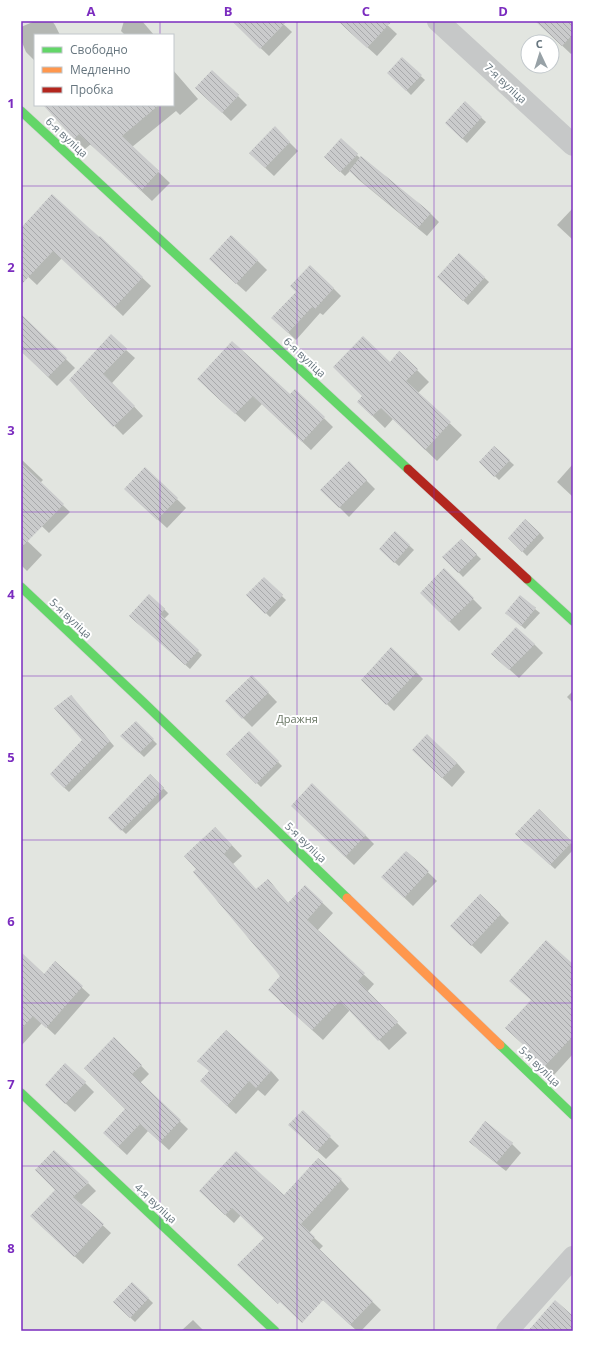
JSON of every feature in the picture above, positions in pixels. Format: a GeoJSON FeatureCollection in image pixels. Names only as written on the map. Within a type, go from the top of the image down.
{"type":"FeatureCollection","features":[{"type":"Feature","properties":{"kind":"street","name":"7-я вуліца"},"geometry":{"type":"LineString","coordinates":[[438,21],[573,145]]}},
{"type":"Feature","properties":{"kind":"street","name":"6-я вуліца"},"geometry":{"type":"LineString","coordinates":[[21,111],[573,621]]}},
{"type":"Feature","properties":{"kind":"street","name":"5-я вуліца"},"geometry":{"type":"LineString","coordinates":[[21,587],[142,701],[573,1115]]}},
{"type":"Feature","properties":{"kind":"street","name":"4-я вуліца"},"geometry":{"type":"LineString","coordinates":[[21,1093],[275,1331]]}},
{"type":"Feature","properties":{"kind":"street"},"geometry":{"type":"LineString","coordinates":[[507,1331],[573,1257]]}},
{"type":"Feature","properties":{"kind":"green space","name":"Дражня"},"geometry":{"type":"Polygon","coordinates":[[[21,21],[573,21],[573,1331],[21,1331],[21,21]]]}},
{"type":"Feature","properties":{"kind":"building"},"geometry":{"type":"Polygon","coordinates":[[[232,21],[287,21],[260,49],[232,21]]]}},
{"type":"Feature","properties":{"kind":"building"},"geometry":{"type":"Polygon","coordinates":[[[338,21],[392,21],[367,48],[338,21]]]}},
{"type":"Feature","properties":{"kind":"building"},"geometry":{"type":"Polygon","coordinates":[[[535,21],[573,21],[573,34],[562,46],[560,44],[560,34],[549,34],[535,21]]]}},
{"type":"Feature","properties":{"kind":"building"},"geometry":{"type":"Polygon","coordinates":[[[402,57],[422,75],[406,91],[387,73],[402,57]]]}},
{"type":"Feature","properties":{"kind":"building"},"geometry":{"type":"Polygon","coordinates":[[[212,70],[239,95],[222,113],[195,88],[212,70]]]}},
{"type":"Feature","properties":{"kind":"building"},"geometry":{"type":"Polygon","coordinates":[[[465,101],[482,117],[462,139],[445,123],[465,101]]]}},
{"type":"Feature","properties":{"kind":"building"},"geometry":{"type":"Polygon","coordinates":[[[44,106],[158,106],[122,136],[159,171],[141,191],[79,134],[74,139],[44,106]]]}},
{"type":"Feature","properties":{"kind":"building"},"geometry":{"type":"Polygon","coordinates":[[[275,126],[290,142],[265,168],[249,153],[275,126]]]}},
{"type":"Feature","properties":{"kind":"building"},"geometry":{"type":"Polygon","coordinates":[[[341,138],[358,154],[340,172],[324,157],[341,138]]]}},
{"type":"Feature","properties":{"kind":"building"},"geometry":{"type":"Polygon","coordinates":[[[361,156],[431,213],[418,228],[349,171],[361,156]]]}},
{"type":"Feature","properties":{"kind":"building"},"geometry":{"type":"Polygon","coordinates":[[[52,194],[99,237],[100,236],[143,277],[114,308],[53,251],[21,285],[21,228],[52,194]]]}},
{"type":"Feature","properties":{"kind":"building"},"geometry":{"type":"Polygon","coordinates":[[[231,235],[258,260],[236,284],[209,259],[231,235]]]}},
{"type":"Feature","properties":{"kind":"building"},"geometry":{"type":"Polygon","coordinates":[[[459,253],[485,277],[463,301],[437,277],[459,253]]]}},
{"type":"Feature","properties":{"kind":"building"},"geometry":{"type":"Polygon","coordinates":[[[310,265],[334,288],[315,309],[312,307],[288,333],[271,318],[296,292],[290,286],[310,265]]]}},
{"type":"Feature","properties":{"kind":"building"},"geometry":{"type":"Polygon","coordinates":[[[21,314],[67,358],[48,377],[21,351],[21,314]]]}},
{"type":"Feature","properties":{"kind":"building"},"geometry":{"type":"Polygon","coordinates":[[[111,334],[127,349],[103,374],[135,406],[113,427],[69,380],[111,334]]]}},
{"type":"Feature","properties":{"kind":"building"},"geometry":{"type":"Polygon","coordinates":[[[363,336],[390,362],[399,351],[418,369],[406,381],[451,422],[425,450],[381,408],[372,416],[357,402],[362,396],[333,367],[363,336]]]}},
{"type":"Feature","properties":{"kind":"building"},"geometry":{"type":"Polygon","coordinates":[[[232,341],[290,394],[295,389],[325,417],[302,442],[253,396],[235,414],[197,379],[232,341]]]}},
{"type":"Feature","properties":{"kind":"building"},"geometry":{"type":"Polygon","coordinates":[[[494,446],[510,460],[494,477],[479,462],[494,446]]]}},
{"type":"Feature","properties":{"kind":"building"},"geometry":{"type":"Polygon","coordinates":[[[349,461],[367,480],[339,508],[320,490],[349,461]]]}},
{"type":"Feature","properties":{"kind":"building"},"geometry":{"type":"Polygon","coordinates":[[[21,463],[64,504],[21,548],[21,463]]]}},
{"type":"Feature","properties":{"kind":"building"},"geometry":{"type":"Polygon","coordinates":[[[145,467],[178,498],[157,520],[124,489],[145,467]]]}},
{"type":"Feature","properties":{"kind":"building"},"geometry":{"type":"Polygon","coordinates":[[[525,519],[540,533],[522,552],[508,538],[525,519]]]}},
{"type":"Feature","properties":{"kind":"building"},"geometry":{"type":"Polygon","coordinates":[[[395,531],[410,545],[394,563],[379,549],[395,531]]]}},
{"type":"Feature","properties":{"kind":"building"},"geometry":{"type":"Polygon","coordinates":[[[461,539],[477,554],[458,573],[442,557],[461,539]]]}},
{"type":"Feature","properties":{"kind":"building"},"geometry":{"type":"Polygon","coordinates":[[[444,568],[474,598],[449,622],[420,593],[444,568]]]}},
{"type":"Feature","properties":{"kind":"building"},"geometry":{"type":"Polygon","coordinates":[[[264,577],[283,595],[265,614],[246,595],[264,577]]]}},
{"type":"Feature","properties":{"kind":"building"},"geometry":{"type":"Polygon","coordinates":[[[149,594],[165,609],[160,614],[199,650],[185,665],[129,616],[149,594]]]}},
{"type":"Feature","properties":{"kind":"building"},"geometry":{"type":"Polygon","coordinates":[[[520,595],[536,608],[521,626],[505,613],[520,595]]]}},
{"type":"Feature","properties":{"kind":"building"},"geometry":{"type":"Polygon","coordinates":[[[516,627],[535,644],[509,670],[491,654],[516,627]]]}},
{"type":"Feature","properties":{"kind":"building"},"geometry":{"type":"Polygon","coordinates":[[[391,647],[417,672],[386,705],[361,680],[391,647]]]}},
{"type":"Feature","properties":{"kind":"building"},"geometry":{"type":"Polygon","coordinates":[[[252,675],[269,692],[242,719],[225,701],[252,675]]]}},
{"type":"Feature","properties":{"kind":"building"},"geometry":{"type":"Polygon","coordinates":[[[71,695],[110,741],[64,788],[50,774],[82,740],[54,708],[71,695]]]}},
{"type":"Feature","properties":{"kind":"building"},"geometry":{"type":"Polygon","coordinates":[[[136,721],[154,739],[139,753],[120,736],[136,721]]]}},
{"type":"Feature","properties":{"kind":"building"},"geometry":{"type":"Polygon","coordinates":[[[249,731],[279,761],[256,784],[226,754],[249,731]]]}},
{"type":"Feature","properties":{"kind":"building"},"geometry":{"type":"Polygon","coordinates":[[[427,734],[457,763],[442,778],[412,750],[427,734]]]}},
{"type":"Feature","properties":{"kind":"building"},"geometry":{"type":"Polygon","coordinates":[[[150,774],[164,788],[121,831],[108,818],[150,774]]]}},
{"type":"Feature","properties":{"kind":"building"},"geometry":{"type":"Polygon","coordinates":[[[312,783],[366,835],[345,857],[291,806],[312,783]]]}},
{"type":"Feature","properties":{"kind":"building"},"geometry":{"type":"Polygon","coordinates":[[[539,809],[572,842],[550,865],[515,834],[539,809]]]}},
{"type":"Feature","properties":{"kind":"building"},"geometry":{"type":"Polygon","coordinates":[[[215,827],[232,845],[224,854],[256,889],[268,879],[288,903],[305,885],[323,902],[307,920],[365,973],[358,981],[398,1022],[378,1041],[340,1001],[312,1030],[268,990],[280,976],[193,872],[196,869],[184,856],[215,827]]]}},
{"type":"Feature","properties":{"kind":"building"},"geometry":{"type":"Polygon","coordinates":[[[406,851],[429,871],[404,898],[381,877],[406,851]]]}},
{"type":"Feature","properties":{"kind":"building"},"geometry":{"type":"Polygon","coordinates":[[[480,894],[501,914],[471,946],[450,926],[480,894]]]}},
{"type":"Feature","properties":{"kind":"building"},"geometry":{"type":"Polygon","coordinates":[[[546,940],[573,964],[573,1036],[543,1068],[526,1052],[528,1049],[505,1028],[531,1000],[509,981],[546,940]]]}},
{"type":"Feature","properties":{"kind":"building"},"geometry":{"type":"Polygon","coordinates":[[[21,952],[44,974],[55,961],[83,986],[46,1028],[33,1016],[21,1029],[21,952]]]}},
{"type":"Feature","properties":{"kind":"building"},"geometry":{"type":"Polygon","coordinates":[[[226,1030],[271,1071],[256,1088],[249,1081],[227,1106],[200,1081],[209,1071],[197,1061],[226,1030]]]}},
{"type":"Feature","properties":{"kind":"building"},"geometry":{"type":"Polygon","coordinates":[[[114,1037],[142,1065],[132,1074],[181,1120],[160,1142],[140,1124],[118,1147],[103,1133],[125,1109],[84,1068],[114,1037]]]}},
{"type":"Feature","properties":{"kind":"building"},"geometry":{"type":"Polygon","coordinates":[[[65,1063],[86,1082],[65,1104],[45,1085],[65,1063]]]}},
{"type":"Feature","properties":{"kind":"building"},"geometry":{"type":"Polygon","coordinates":[[[303,1110],[331,1136],[317,1151],[288,1125],[303,1110]]]}},
{"type":"Feature","properties":{"kind":"building"},"geometry":{"type":"Polygon","coordinates":[[[485,1121],[513,1143],[496,1163],[469,1142],[485,1121]]]}},
{"type":"Feature","properties":{"kind":"building"},"geometry":{"type":"Polygon","coordinates":[[[54,1150],[89,1182],[73,1197],[104,1224],[74,1257],[30,1216],[55,1190],[35,1170],[54,1150]]]}},
{"type":"Feature","properties":{"kind":"building"},"geometry":{"type":"Polygon","coordinates":[[[236,1151],[284,1195],[318,1158],[342,1179],[301,1224],[315,1237],[311,1241],[373,1301],[350,1325],[323,1300],[302,1323],[280,1302],[278,1304],[237,1265],[264,1238],[232,1208],[225,1215],[199,1191],[236,1151]]]}},
{"type":"Feature","properties":{"kind":"building"},"geometry":{"type":"Polygon","coordinates":[[[132,1282],[149,1298],[130,1318],[113,1302],[132,1282]]]}},
{"type":"Feature","properties":{"kind":"building"},"geometry":{"type":"Polygon","coordinates":[[[555,1300],[573,1316],[573,1331],[528,1331],[555,1300]]]}},
{"type":"Feature","properties":{"kind":"traffic: fast"},"geometry":{"type":"LineString","coordinates":[[21,111],[408,469]]}},
{"type":"Feature","properties":{"kind":"traffic: fast"},"geometry":{"type":"LineString","coordinates":[[527,579],[573,621]]}},
{"type":"Feature","properties":{"kind":"traffic: fast"},"geometry":{"type":"LineString","coordinates":[[21,587],[347,898]]}},
{"type":"Feature","properties":{"kind":"traffic: fast"},"geometry":{"type":"LineString","coordinates":[[500,1045],[573,1115]]}},
{"type":"Feature","properties":{"kind":"traffic: fast"},"geometry":{"type":"LineString","coordinates":[[21,1093],[275,1331]]}},
{"type":"Feature","properties":{"kind":"traffic: slow"},"geometry":{"type":"LineString","coordinates":[[347,898],[500,1045]]}},
{"type":"Feature","properties":{"kind":"traffic: jam"},"geometry":{"type":"LineString","coordinates":[[408,469],[527,579]]}}]}
